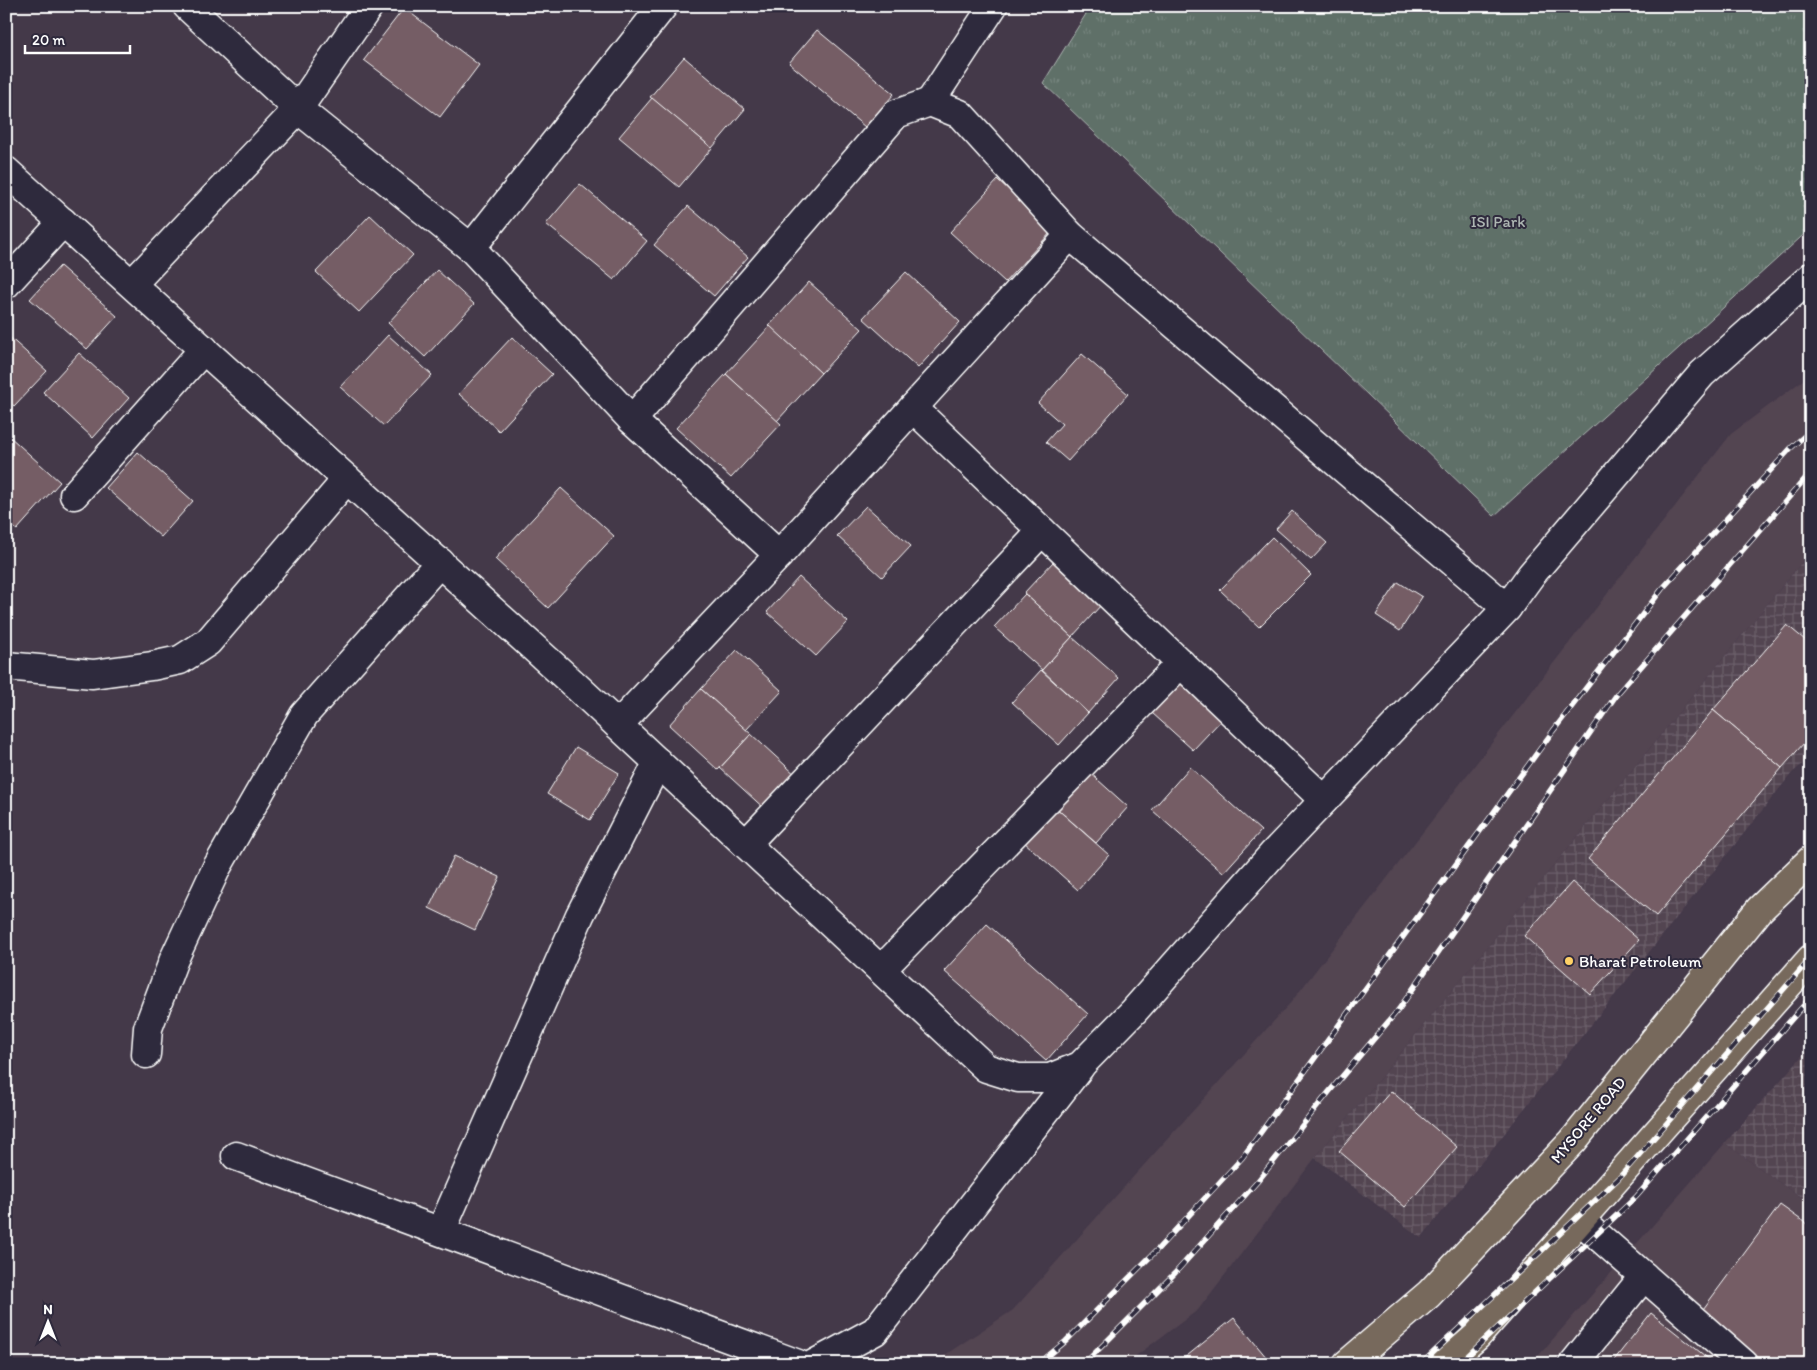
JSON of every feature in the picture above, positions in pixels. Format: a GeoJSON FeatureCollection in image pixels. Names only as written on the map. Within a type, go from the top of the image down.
{"type":"FeatureCollection","features":[{"type":"Feature","properties":{"kind":"highway","name":"MYSORE ROAD"},"geometry":{"type":"LineString","coordinates":[[1347,1364],[1429,1294],[1573,1141],[1760,909],[1811,860]]}},
{"type":"Feature","properties":{"kind":"highway"},"geometry":{"type":"LineString","coordinates":[[1445,1364],[1477,1336],[1811,959]]}},
{"type":"Feature","properties":{"kind":"street"},"geometry":{"type":"LineString","coordinates":[[187,6],[298,109],[471,248],[632,420],[779,555]]}},
{"type":"Feature","properties":{"kind":"street"},"geometry":{"type":"LineString","coordinates":[[132,284],[298,109],[369,6]]}},
{"type":"Feature","properties":{"kind":"street"},"geometry":{"type":"LineString","coordinates":[[471,248],[663,6]]}},
{"type":"Feature","properties":{"kind":"street"},"geometry":{"type":"LineString","coordinates":[[632,420],[896,114],[930,102],[993,6]]}},
{"type":"Feature","properties":{"kind":"street"},"geometry":{"type":"LineString","coordinates":[[930,102],[960,114],[1070,235],[1507,608]]}},
{"type":"Feature","properties":{"kind":"street"},"geometry":{"type":"LineString","coordinates":[[6,171],[440,562],[986,1068],[1018,1078],[1050,1078],[1080,1066]]}},
{"type":"Feature","properties":{"kind":"street"},"geometry":{"type":"LineString","coordinates":[[6,284],[63,222]]}},
{"type":"Feature","properties":{"kind":"street"},"geometry":{"type":"LineString","coordinates":[[618,725],[779,555],[1070,235]]}},
{"type":"Feature","properties":{"kind":"street"},"geometry":{"type":"LineString","coordinates":[[814,1364],[875,1331],[1080,1066],[1134,1012],[1272,855],[1507,608],[1531,574],[1702,374],[1811,277]]}},
{"type":"Feature","properties":{"kind":"street"},"geometry":{"type":"LineString","coordinates":[[74,495],[204,349]]}},
{"type":"Feature","properties":{"kind":"street"},"geometry":{"type":"LineString","coordinates":[[913,408],[1324,800]]}},
{"type":"Feature","properties":{"kind":"street"},"geometry":{"type":"LineString","coordinates":[[6,666],[94,674],[180,660],[208,642],[347,479]]}},
{"type":"Feature","properties":{"kind":"street"},"geometry":{"type":"LineString","coordinates":[[746,844],[1042,531]]}},
{"type":"Feature","properties":{"kind":"street"},"geometry":{"type":"LineString","coordinates":[[146,1054],[148,1028],[178,950],[217,867],[304,715],[440,562]]}},
{"type":"Feature","properties":{"kind":"street"},"geometry":{"type":"LineString","coordinates":[[881,970],[1181,663]]}},
{"type":"Feature","properties":{"kind":"street"},"geometry":{"type":"LineString","coordinates":[[441,1231],[580,915],[658,762]]}},
{"type":"Feature","properties":{"kind":"street"},"geometry":{"type":"LineString","coordinates":[[236,1156],[798,1364]]}},
{"type":"Feature","properties":{"kind":"street"},"geometry":{"type":"LineString","coordinates":[[1580,1220],[1744,1364]]}},
{"type":"Feature","properties":{"kind":"street"},"geometry":{"type":"LineString","coordinates":[[1573,1364],[1644,1276]]}},
{"type":"Feature","properties":{"kind":"shaded area"},"geometry":{"type":"Polygon","coordinates":[[[1811,374],[1811,551],[1315,1158],[1198,1310],[1125,1364],[931,1364],[1013,1310],[1292,1001],[1731,434],[1811,374]]]}},
{"type":"Feature","properties":{"kind":"shaded area"},"geometry":{"type":"Polygon","coordinates":[[[1811,551],[1811,757],[1792,773],[1421,1238],[1315,1158],[1811,551]]]}},
{"type":"Feature","properties":{"kind":"shaded area"},"geometry":{"type":"Polygon","coordinates":[[[1811,1046],[1811,1205],[1725,1143],[1811,1046]]]}},
{"type":"Feature","properties":{"kind":"shaded area"},"geometry":{"type":"Polygon","coordinates":[[[1725,1143],[1811,1205],[1811,1364],[1531,1364],[1725,1143]]]}},
{"type":"Feature","properties":{"kind":"green space","name":"ISI Park"},"geometry":{"type":"Polygon","coordinates":[[[1091,6],[1811,6],[1811,228],[1494,516],[1043,83],[1091,6]]]}},
{"type":"Feature","properties":{"kind":"building"},"geometry":{"type":"Polygon","coordinates":[[[404,8],[479,65],[440,117],[364,60],[404,8]]]}},
{"type":"Feature","properties":{"kind":"building"},"geometry":{"type":"Polygon","coordinates":[[[817,30],[894,94],[865,127],[789,63],[817,30]]]}},
{"type":"Feature","properties":{"kind":"building"},"geometry":{"type":"Polygon","coordinates":[[[684,57],[745,109],[712,148],[650,97],[684,57]]]}},
{"type":"Feature","properties":{"kind":"building"},"geometry":{"type":"Polygon","coordinates":[[[652,98],[712,148],[679,187],[619,137],[652,98]]]}},
{"type":"Feature","properties":{"kind":"building"},"geometry":{"type":"Polygon","coordinates":[[[998,180],[1053,230],[1005,282],[950,232],[998,180]]]}},
{"type":"Feature","properties":{"kind":"building"},"geometry":{"type":"Polygon","coordinates":[[[580,184],[647,241],[614,280],[546,224],[580,184]]]}},
{"type":"Feature","properties":{"kind":"building"},"geometry":{"type":"Polygon","coordinates":[[[688,206],[748,257],[714,296],[654,245],[688,206]]]}},
{"type":"Feature","properties":{"kind":"building"},"geometry":{"type":"Polygon","coordinates":[[[370,215],[413,255],[359,312],[316,272],[370,215]]]}},
{"type":"Feature","properties":{"kind":"building"},"geometry":{"type":"Polygon","coordinates":[[[60,266],[117,316],[87,349],[30,299],[60,266]]]}},
{"type":"Feature","properties":{"kind":"building"},"geometry":{"type":"Polygon","coordinates":[[[437,270],[474,304],[425,357],[388,323],[437,270]]]}},
{"type":"Feature","properties":{"kind":"building"},"geometry":{"type":"Polygon","coordinates":[[[906,272],[960,322],[918,368],[863,318],[906,272]]]}},
{"type":"Feature","properties":{"kind":"building"},"geometry":{"type":"Polygon","coordinates":[[[809,282],[862,329],[821,373],[769,326],[809,282]]]}},
{"type":"Feature","properties":{"kind":"building"},"geometry":{"type":"Polygon","coordinates":[[[770,326],[821,373],[777,421],[726,374],[770,326]]]}},
{"type":"Feature","properties":{"kind":"building"},"geometry":{"type":"Polygon","coordinates":[[[6,334],[47,371],[14,406],[6,399],[6,334]]]}},
{"type":"Feature","properties":{"kind":"building"},"geometry":{"type":"Polygon","coordinates":[[[388,335],[432,375],[384,426],[340,387],[388,335]]]}},
{"type":"Feature","properties":{"kind":"building"},"geometry":{"type":"Polygon","coordinates":[[[512,337],[552,374],[499,431],[459,394],[512,337]]]}},
{"type":"Feature","properties":{"kind":"building"},"geometry":{"type":"Polygon","coordinates":[[[79,353],[129,398],[93,438],[43,392],[79,353]]]}},
{"type":"Feature","properties":{"kind":"building"},"geometry":{"type":"Polygon","coordinates":[[[1082,354],[1128,394],[1068,461],[1046,442],[1062,424],[1038,403],[1082,354]]]}},
{"type":"Feature","properties":{"kind":"building"},"geometry":{"type":"Polygon","coordinates":[[[726,374],[781,424],[731,478],[676,428],[726,374]]]}},
{"type":"Feature","properties":{"kind":"building"},"geometry":{"type":"Polygon","coordinates":[[[9,436],[60,482],[17,530],[6,521],[6,439],[9,436]]]}},
{"type":"Feature","properties":{"kind":"building"},"geometry":{"type":"Polygon","coordinates":[[[138,452],[193,501],[161,537],[106,488],[138,452]]]}},
{"type":"Feature","properties":{"kind":"building"},"geometry":{"type":"Polygon","coordinates":[[[561,488],[614,536],[548,608],[495,559],[561,488]]]}},
{"type":"Feature","properties":{"kind":"building"},"geometry":{"type":"Polygon","coordinates":[[[866,506],[911,546],[882,577],[837,536],[866,506]]]}},
{"type":"Feature","properties":{"kind":"building"},"geometry":{"type":"Polygon","coordinates":[[[1292,511],[1327,543],[1311,560],[1276,529],[1292,511]]]}},
{"type":"Feature","properties":{"kind":"building"},"geometry":{"type":"Polygon","coordinates":[[[1272,537],[1311,575],[1259,627],[1220,590],[1272,537]]]}},
{"type":"Feature","properties":{"kind":"building"},"geometry":{"type":"Polygon","coordinates":[[[1054,561],[1102,604],[1072,637],[1024,593],[1054,561]]]}},
{"type":"Feature","properties":{"kind":"building"},"geometry":{"type":"Polygon","coordinates":[[[799,577],[848,622],[816,656],[767,612],[799,577]]]}},
{"type":"Feature","properties":{"kind":"building"},"geometry":{"type":"Polygon","coordinates":[[[1398,582],[1422,597],[1400,631],[1376,615],[1398,582]]]}},
{"type":"Feature","properties":{"kind":"building"},"geometry":{"type":"Polygon","coordinates":[[[1025,594],[1072,637],[1042,670],[994,627],[1025,594]]]}},
{"type":"Feature","properties":{"kind":"building"},"geometry":{"type":"Polygon","coordinates":[[[1787,625],[1811,645],[1811,735],[1782,768],[1713,710],[1787,625]]]}},
{"type":"Feature","properties":{"kind":"building"},"geometry":{"type":"Polygon","coordinates":[[[1072,637],[1119,678],[1088,713],[1042,670],[1072,637]]]}},
{"type":"Feature","properties":{"kind":"building"},"geometry":{"type":"Polygon","coordinates":[[[737,650],[782,691],[746,730],[701,689],[737,650]]]}},
{"type":"Feature","properties":{"kind":"building"},"geometry":{"type":"Polygon","coordinates":[[[1041,670],[1088,713],[1059,745],[1012,702],[1041,670]]]}},
{"type":"Feature","properties":{"kind":"building"},"geometry":{"type":"Polygon","coordinates":[[[1184,677],[1226,715],[1193,750],[1152,713],[1184,677]]]}},
{"type":"Feature","properties":{"kind":"building"},"geometry":{"type":"Polygon","coordinates":[[[701,689],[751,734],[718,770],[669,725],[701,689]]]}},
{"type":"Feature","properties":{"kind":"building"},"geometry":{"type":"Polygon","coordinates":[[[1713,710],[1782,768],[1656,916],[1588,859],[1713,710]]]}},
{"type":"Feature","properties":{"kind":"building"},"geometry":{"type":"Polygon","coordinates":[[[751,734],[798,777],[767,811],[720,768],[751,734]]]}},
{"type":"Feature","properties":{"kind":"building"},"geometry":{"type":"Polygon","coordinates":[[[576,747],[619,773],[590,820],[547,794],[576,747]]]}},
{"type":"Feature","properties":{"kind":"building"},"geometry":{"type":"Polygon","coordinates":[[[1190,767],[1261,831],[1223,873],[1152,810],[1190,767]]]}},
{"type":"Feature","properties":{"kind":"building"},"geometry":{"type":"Polygon","coordinates":[[[1087,770],[1128,807],[1096,843],[1054,806],[1087,770]]]}},
{"type":"Feature","properties":{"kind":"building"},"geometry":{"type":"Polygon","coordinates":[[[1055,807],[1109,855],[1078,890],[1023,841],[1055,807]]]}},
{"type":"Feature","properties":{"kind":"building"},"geometry":{"type":"Polygon","coordinates":[[[454,856],[500,877],[475,930],[429,908],[454,856]]]}},
{"type":"Feature","properties":{"kind":"building"},"geometry":{"type":"Polygon","coordinates":[[[1572,882],[1639,940],[1590,994],[1524,936],[1572,882]]]}},
{"type":"Feature","properties":{"kind":"building"},"geometry":{"type":"Polygon","coordinates":[[[987,924],[1088,1014],[1046,1061],[944,971],[987,924]]]}},
{"type":"Feature","properties":{"kind":"building"},"geometry":{"type":"Polygon","coordinates":[[[1391,1091],[1457,1147],[1405,1207],[1339,1151],[1391,1091]]]}},
{"type":"Feature","properties":{"kind":"building"},"geometry":{"type":"Polygon","coordinates":[[[1780,1205],[1811,1227],[1811,1364],[1755,1364],[1695,1320],[1780,1205]]]}},
{"type":"Feature","properties":{"kind":"building"},"geometry":{"type":"Polygon","coordinates":[[[1651,1313],[1715,1364],[1611,1364],[1651,1313]]]}},
{"type":"Feature","properties":{"kind":"building"},"geometry":{"type":"Polygon","coordinates":[[[1234,1318],[1267,1358],[1259,1364],[1177,1364],[1234,1318]]]}},
{"type":"Feature","properties":{"kind":"railway"},"geometry":{"type":"LineString","coordinates":[[1038,1364],[1066,1341],[1156,1251],[1242,1158],[1553,731],[1662,589],[1791,448],[1811,430]]}},
{"type":"Feature","properties":{"kind":"railway"},"geometry":{"type":"LineString","coordinates":[[1084,1364],[1175,1273],[1257,1182],[1399,1009],[1617,694],[1811,472]]}},
{"type":"Feature","properties":{"kind":"railway"},"geometry":{"type":"LineString","coordinates":[[1421,1364],[1618,1179],[1811,958]]}},
{"type":"Feature","properties":{"kind":"railway"},"geometry":{"type":"LineString","coordinates":[[1459,1364],[1636,1197],[1811,997]]}},
{"type":"Feature","properties":{"kind":"place","name":"Bharat Petroleum"},"geometry":{"type":"Point","coordinates":[1569,961]}}]}
